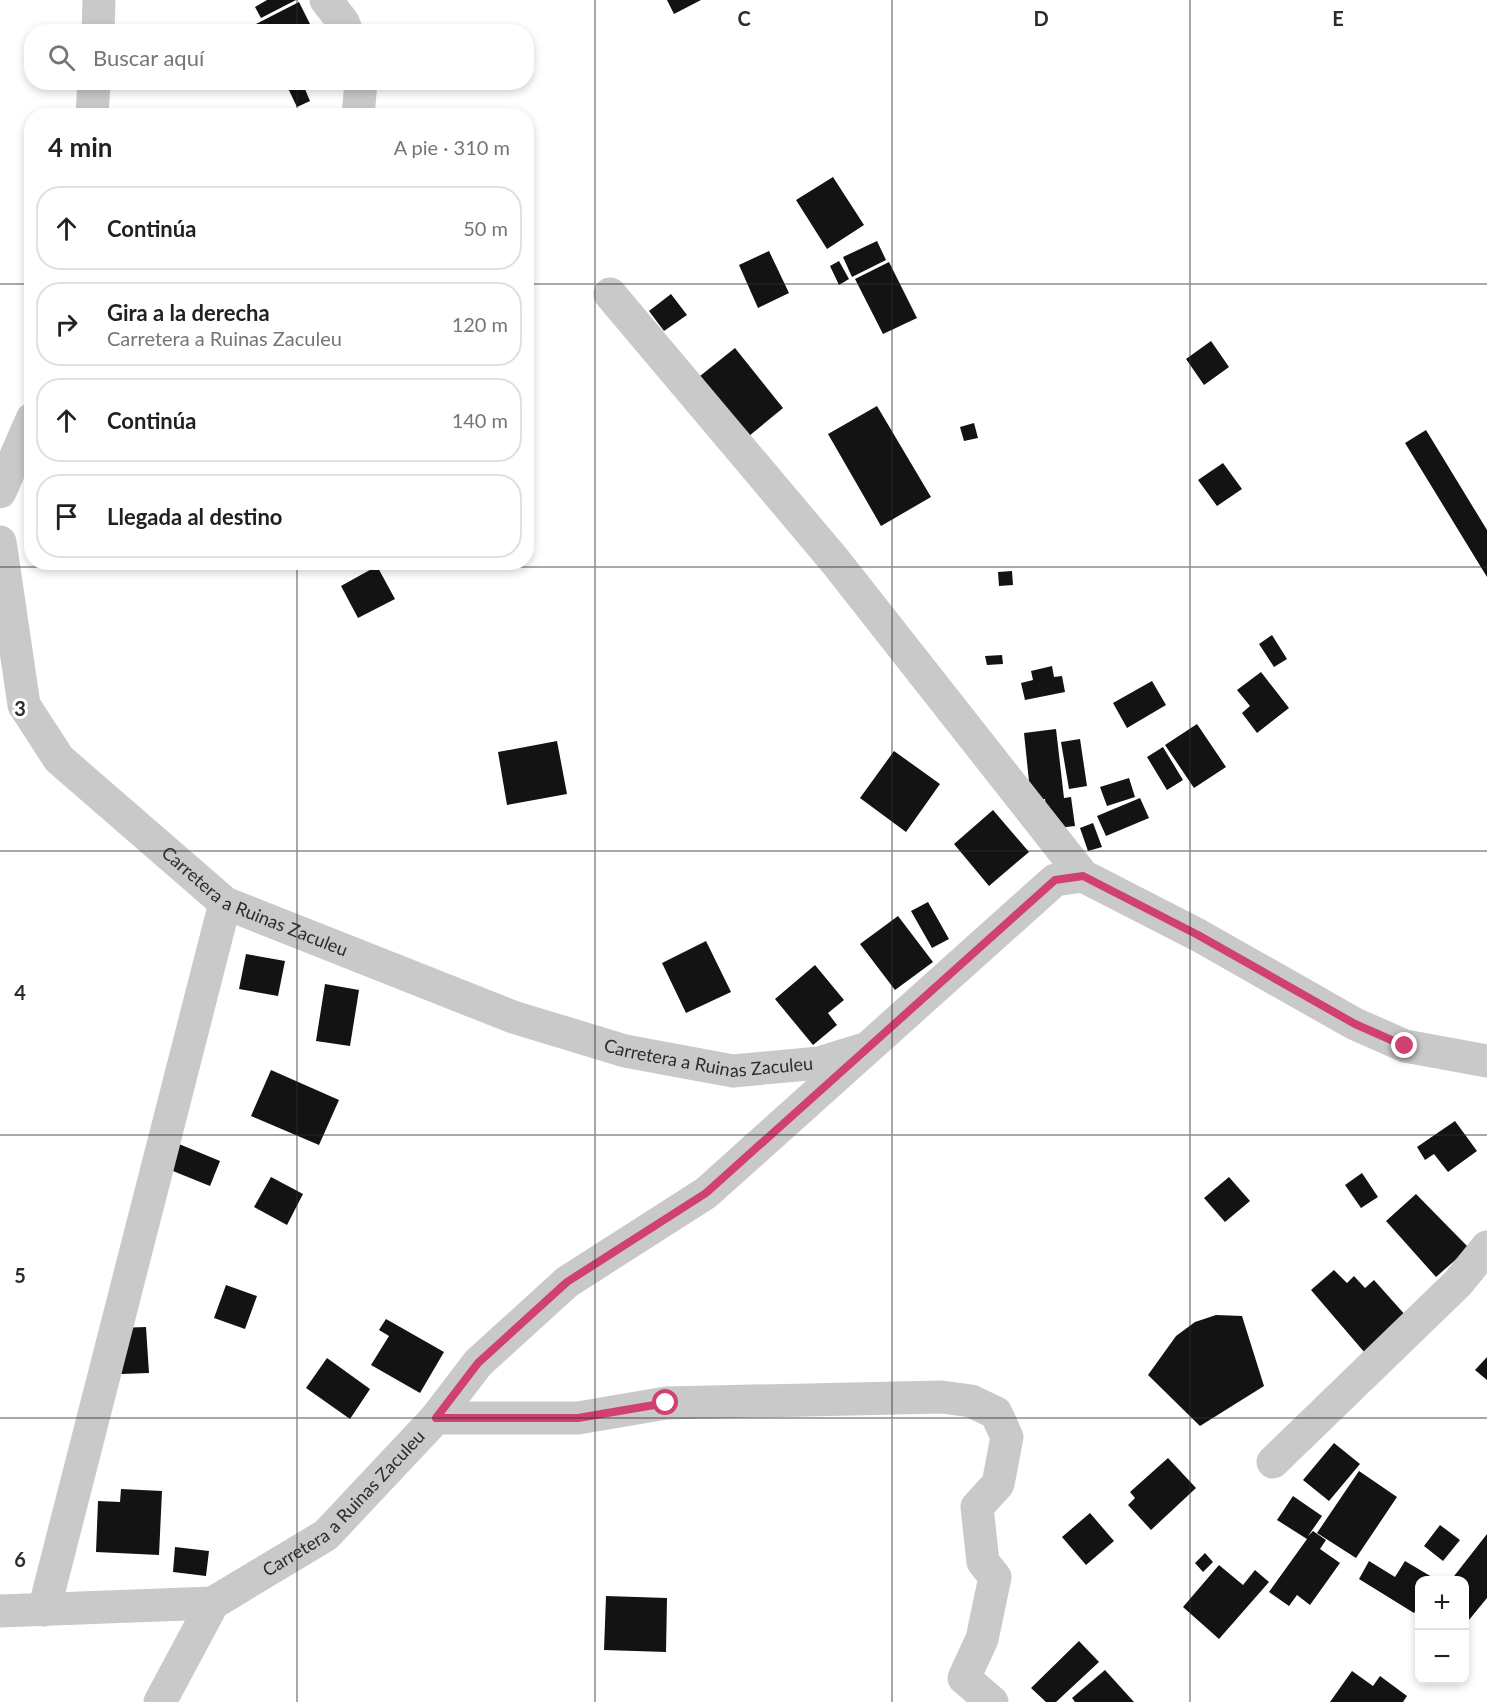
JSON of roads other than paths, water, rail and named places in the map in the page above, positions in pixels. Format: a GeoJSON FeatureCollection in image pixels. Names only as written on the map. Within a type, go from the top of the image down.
{"type":"FeatureCollection","features":[{"type":"Feature","properties":{"kind":"street"},"geometry":{"type":"LineString","coordinates":[[98,24],[99,0]]}},
{"type":"Feature","properties":{"kind":"street"},"geometry":{"type":"LineString","coordinates":[[326,0],[344,24]]}},
{"type":"Feature","properties":{"kind":"street"},"geometry":{"type":"LineString","coordinates":[[92,108],[94,90]]}},
{"type":"Feature","properties":{"kind":"street"},"geometry":{"type":"LineString","coordinates":[[359,108],[360,90]]}},
{"type":"Feature","properties":{"kind":"street"},"geometry":{"type":"LineString","coordinates":[[610,294],[835,561],[1083,876],[1198,935],[1355,1024],[1405,1046],[1487,1061]]}},
{"type":"Feature","properties":{"kind":"street"},"geometry":{"type":"LineString","coordinates":[[0,492],[24,437]]}},
{"type":"Feature","properties":{"kind":"street","name":"Carretera a Ruinas Zaculeu"},"geometry":{"type":"LineString","coordinates":[[0,542],[24,705],[59,759],[225,903],[513,1017],[625,1051],[733,1071],[819,1063],[869,1048]]}},
{"type":"Feature","properties":{"kind":"street"},"geometry":{"type":"LineString","coordinates":[[869,1048],[1055,880],[1083,876]]}},
{"type":"Feature","properties":{"kind":"street"},"geometry":{"type":"LineString","coordinates":[[44,1610],[225,903]]}},
{"type":"Feature","properties":{"kind":"street","name":"Carretera a Ruinas Zaculeu"},"geometry":{"type":"LineString","coordinates":[[213,1603],[326,1535],[436,1418],[478,1363],[567,1282],[706,1193],[869,1048]]}},
{"type":"Feature","properties":{"kind":"street"},"geometry":{"type":"LineString","coordinates":[[1273,1462],[1458,1283],[1487,1247]]}},
{"type":"Feature","properties":{"kind":"street"},"geometry":{"type":"LineString","coordinates":[[436,1418],[578,1418],[666,1403],[942,1397],[971,1401],[996,1413],[1007,1437],[998,1484],[977,1507],[983,1562],[995,1577],[982,1639],[964,1678],[992,1702]]}},
{"type":"Feature","properties":{"kind":"street"},"geometry":{"type":"LineString","coordinates":[[0,1611],[213,1603]]}},
{"type":"Feature","properties":{"kind":"street"},"geometry":{"type":"LineString","coordinates":[[160,1702],[213,1603]]}}]}
